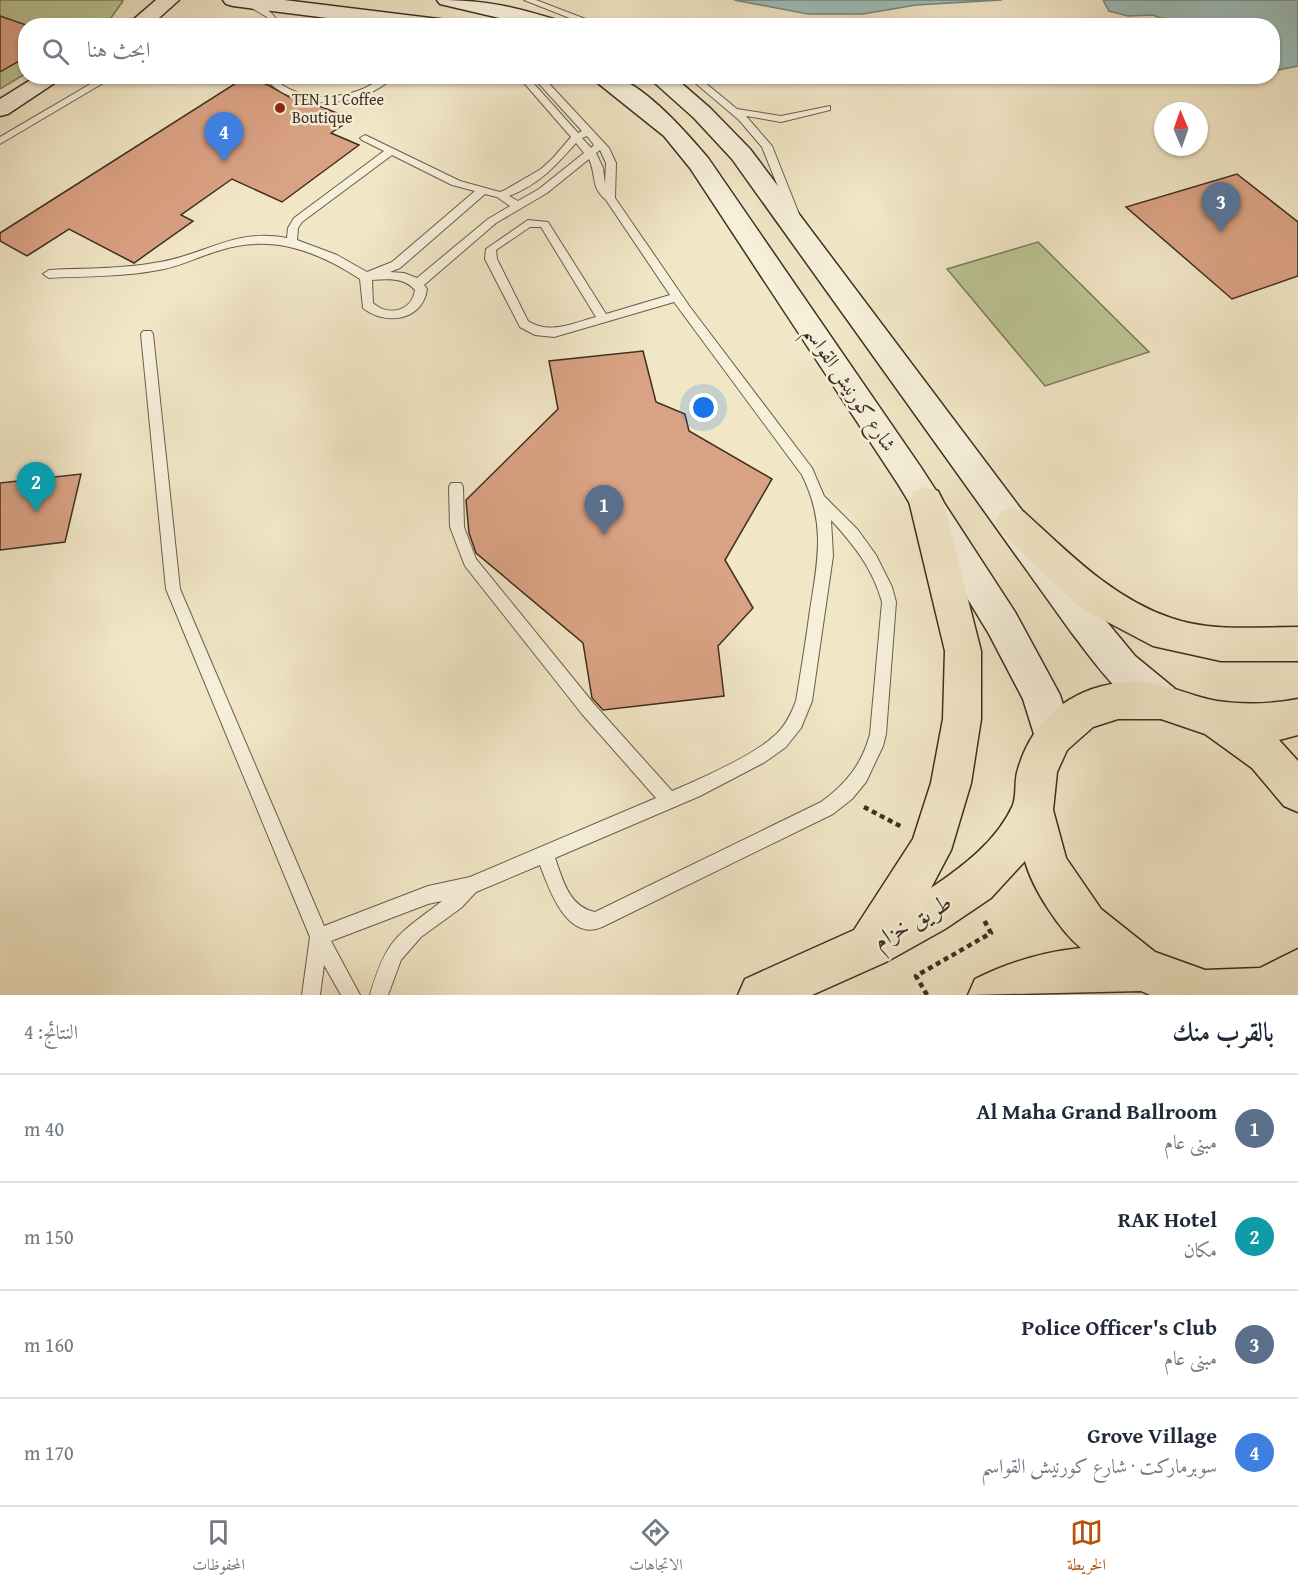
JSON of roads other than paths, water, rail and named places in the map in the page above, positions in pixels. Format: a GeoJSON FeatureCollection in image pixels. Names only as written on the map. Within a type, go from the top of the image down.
{"type":"FeatureCollection","features":[{"type":"Feature","properties":{"kind":"main road"},"geometry":{"type":"LineString","coordinates":[[146,18],[169,0]]}},
{"type":"Feature","properties":{"kind":"main road"},"geometry":{"type":"LineString","coordinates":[[447,0],[530,18]]}},
{"type":"Feature","properties":{"kind":"main road"},"geometry":{"type":"LineString","coordinates":[[240,1],[364,18]]}},
{"type":"Feature","properties":{"kind":"main road"},"geometry":{"type":"LineString","coordinates":[[0,109],[41,84]]}},
{"type":"Feature","properties":{"kind":"main road","name":"شارع كورنيش القواسم"},"geometry":{"type":"LineString","coordinates":[[612,84],[642,105],[672,131],[699,163],[926,501],[1022,658],[1041,695],[1053,737]]}},
{"type":"Feature","properties":{"kind":"main road"},"geometry":{"type":"LineString","coordinates":[[669,84],[712,121],[741,154],[1084,621],[1122,668],[1161,701]]}},
{"type":"Feature","properties":{"kind":"main road"},"geometry":{"type":"LineString","coordinates":[[870,945],[930,850],[951,783],[962,719],[963,651],[926,501]]}},
{"type":"Feature","properties":{"kind":"main road"},"geometry":{"type":"LineString","coordinates":[[1012,522],[1092,596],[1166,634],[1221,644],[1298,644]]}},
{"type":"Feature","properties":{"kind":"main road"},"geometry":{"type":"LineString","coordinates":[[1298,792],[1266,754],[1215,720],[1161,701],[1118,701],[1081,713],[1053,737],[1037,770],[1033,810],[1048,868],[1086,924],[1141,969],[1207,994],[1266,991],[1298,971]]}},
{"type":"Feature","properties":{"kind":"main road"},"geometry":{"type":"LineString","coordinates":[[1215,720],[1274,722],[1298,717]]}},
{"type":"Feature","properties":{"kind":"main road","name":"طريق خزام"},"geometry":{"type":"LineString","coordinates":[[761,995],[870,945],[930,914],[976,883],[1007,851],[1033,810]]}},
{"type":"Feature","properties":{"kind":"main road"},"geometry":{"type":"LineString","coordinates":[[991,995],[1029,981],[1079,970],[1141,969]]}},
{"type":"Feature","properties":{"kind":"lane"},"geometry":{"type":"LineString","coordinates":[[528,0],[578,18]]}},
{"type":"Feature","properties":{"kind":"lane"},"geometry":{"type":"LineString","coordinates":[[240,1],[272,18]]}},
{"type":"Feature","properties":{"kind":"lane"},"geometry":{"type":"LineString","coordinates":[[0,141],[97,84]]}},
{"type":"Feature","properties":{"kind":"lane"},"geometry":{"type":"LineString","coordinates":[[271,84],[289,93],[345,99],[367,94],[384,84]]}},
{"type":"Feature","properties":{"kind":"lane"},"geometry":{"type":"LineString","coordinates":[[529,84],[589,152],[596,162],[599,186],[610,198],[677,297],[807,472],[820,497],[869,553],[882,576],[889,602],[878,734],[871,759],[858,782],[844,796],[827,808],[596,921],[577,918],[568,909],[545,854]]}},
{"type":"Feature","properties":{"kind":"lane"},"geometry":{"type":"LineString","coordinates":[[543,84],[600,145],[611,163],[610,198]]}},
{"type":"Feature","properties":{"kind":"lane"},"geometry":{"type":"LineString","coordinates":[[702,84],[733,110],[767,146],[775,161],[786,196],[812,248]]}},
{"type":"Feature","properties":{"kind":"lane"},"geometry":{"type":"LineString","coordinates":[[733,110],[774,126],[827,108]]}},
{"type":"Feature","properties":{"kind":"lane"},"geometry":{"type":"LineString","coordinates":[[767,146],[774,126]]}},
{"type":"Feature","properties":{"kind":"lane"},"geometry":{"type":"LineString","coordinates":[[501,195],[522,188],[540,175],[557,160],[574,137],[587,132]]}},
{"type":"Feature","properties":{"kind":"lane"},"geometry":{"type":"LineString","coordinates":[[365,138],[456,183],[501,195],[518,206]]}},
{"type":"Feature","properties":{"kind":"lane"},"geometry":{"type":"LineString","coordinates":[[418,284],[492,221],[543,191],[600,145]]}},
{"type":"Feature","properties":{"kind":"lane"},"geometry":{"type":"LineString","coordinates":[[292,241],[293,228],[298,220],[391,151]]}},
{"type":"Feature","properties":{"kind":"lane"},"geometry":{"type":"LineString","coordinates":[[366,277],[396,265],[482,191]]}},
{"type":"Feature","properties":{"kind":"lane"},"geometry":{"type":"LineString","coordinates":[[603,318],[544,224],[528,223],[491,249],[490,259],[521,318],[529,328],[554,333],[677,297]]}},
{"type":"Feature","properties":{"kind":"lane"},"geometry":{"type":"LineString","coordinates":[[49,274],[154,268],[237,242],[292,241],[339,260],[366,277],[403,277],[418,284],[422,295],[414,307],[398,314],[388,315],[372,310],[367,305],[366,277]]}},
{"type":"Feature","properties":{"kind":"lane"},"geometry":{"type":"LineString","coordinates":[[147,334],[173,589],[319,937],[351,995]]}},
{"type":"Feature","properties":{"kind":"lane"},"geometry":{"type":"LineString","coordinates":[[456,487],[457,527],[470,561],[588,709],[669,800]]}},
{"type":"Feature","properties":{"kind":"lane"},"geometry":{"type":"LineString","coordinates":[[319,937],[428,895],[470,886],[669,800],[759,756],[780,742],[795,723],[804,701],[826,556],[827,534],[820,497]]}},
{"type":"Feature","properties":{"kind":"lane"},"geometry":{"type":"LineString","coordinates":[[379,995],[383,974],[393,952],[408,935],[451,906],[470,886]]}},
{"type":"Feature","properties":{"kind":"lane"},"geometry":{"type":"LineString","coordinates":[[311,995],[319,937]]}},
{"type":"Feature","properties":{"kind":"water"},"geometry":{"type":"Polygon","coordinates":[[[734,0],[1002,0],[916,5],[863,14],[808,14],[734,0]]]}},
{"type":"Feature","properties":{"kind":"water"},"geometry":{"type":"Polygon","coordinates":[[[1103,0],[1298,0],[1298,66],[1280,70],[1280,18],[1160,18],[1153,15],[1128,16],[1109,11],[1103,0]]]}},
{"type":"Feature","properties":{"kind":"place","name":"TEN 11 Coffee Boutique"},"geometry":{"type":"Point","coordinates":[280,108]}},
{"type":"Feature","properties":{"kind":"place","name":"Grove Village"},"geometry":{"type":"Point","coordinates":[224,162]}},
{"type":"Feature","properties":{"kind":"place","name":"Police Officer's Club"},"geometry":{"type":"Point","coordinates":[1221,232]}},
{"type":"Feature","properties":{"kind":"place","name":"RAK Hotel"},"geometry":{"type":"Point","coordinates":[36,512]}},
{"type":"Feature","properties":{"kind":"place","name":"Al Maha Grand Ballroom"},"geometry":{"type":"Point","coordinates":[604,535]}}]}
